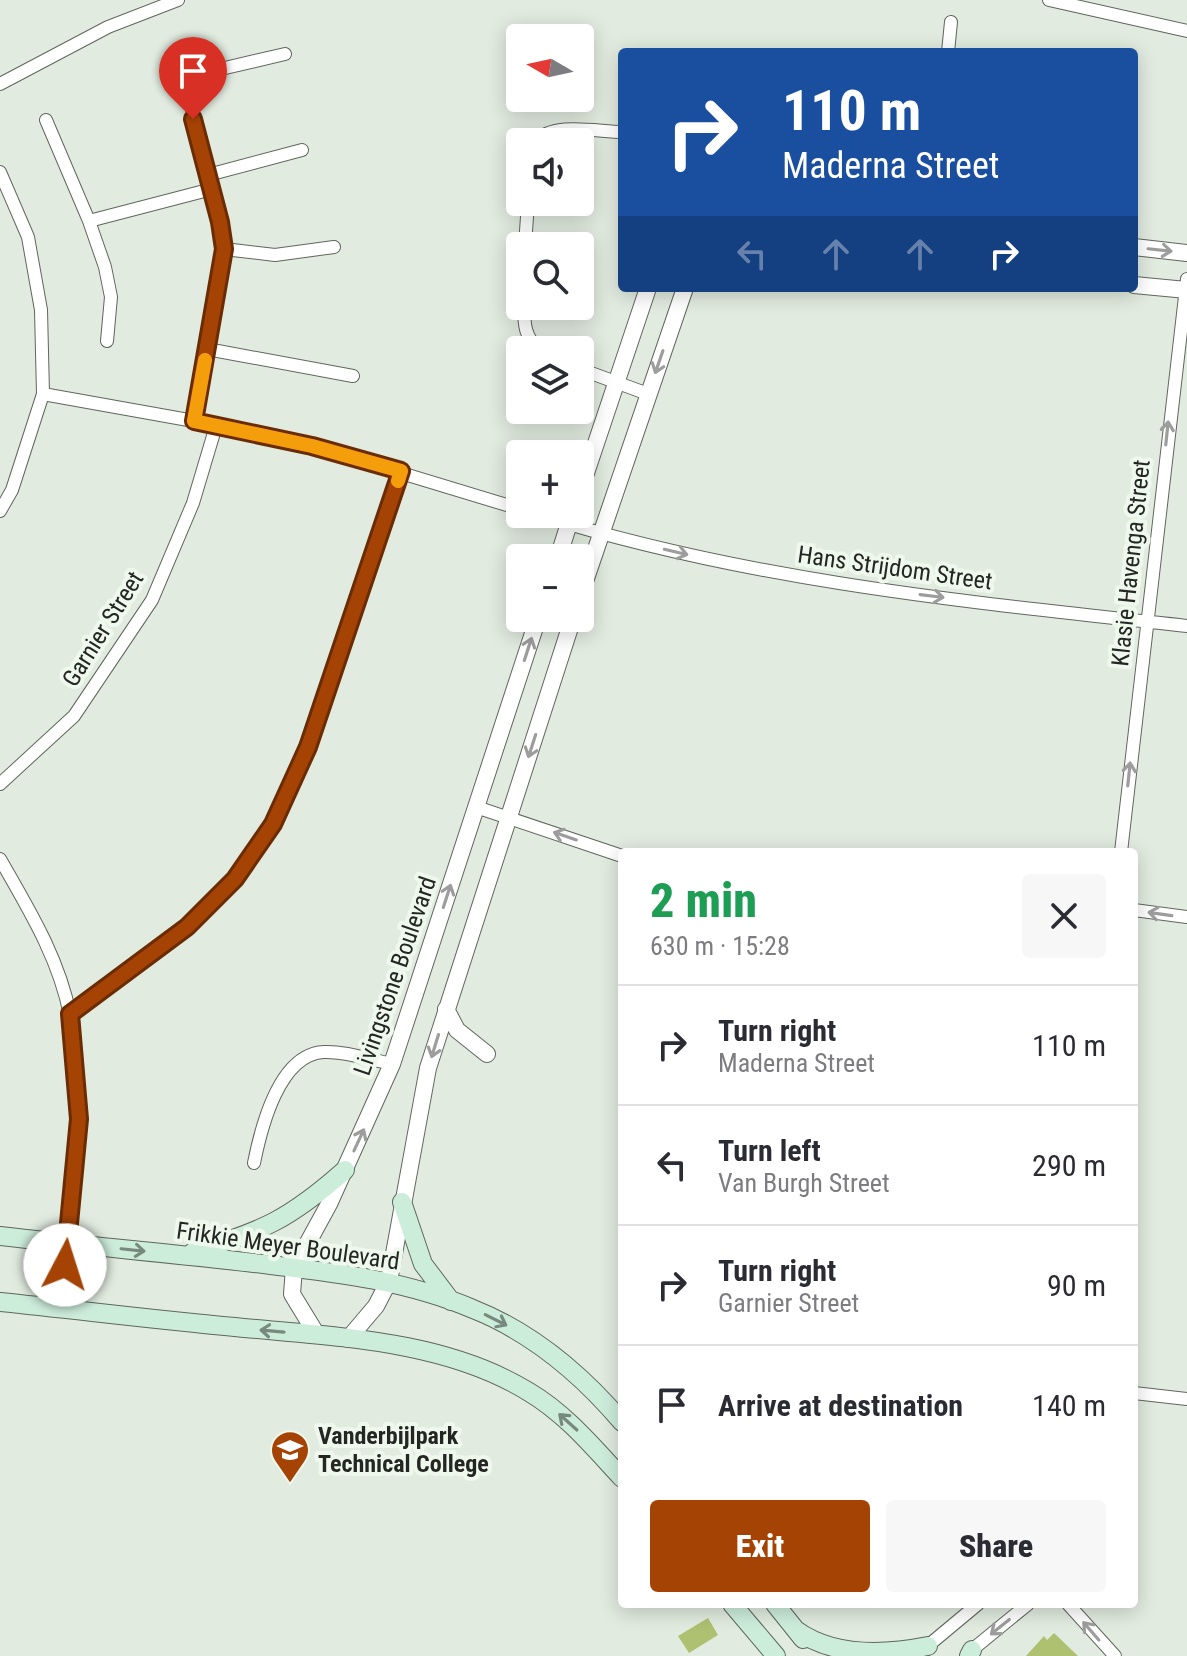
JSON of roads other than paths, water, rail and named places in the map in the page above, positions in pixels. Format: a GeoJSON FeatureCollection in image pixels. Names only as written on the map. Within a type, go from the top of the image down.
{"type":"FeatureCollection","features":[{"type":"Feature","properties":{"kind":"main road"},"geometry":{"type":"LineString","coordinates":[[183,1255],[254,1233],[279,1221],[306,1205],[345,1170]]}},
{"type":"Feature","properties":{"kind":"main road"},"geometry":{"type":"LineString","coordinates":[[402,1202],[423,1264],[451,1301]]}},
{"type":"Feature","properties":{"kind":"main road","name":"Frikkie Meyer Boulevard"},"geometry":{"type":"LineString","coordinates":[[0,1236],[389,1281],[451,1301],[505,1324],[551,1354],[618,1417]]}},
{"type":"Feature","properties":{"kind":"main road"},"geometry":{"type":"LineString","coordinates":[[0,1302],[317,1335],[438,1354],[487,1371],[529,1392],[569,1422],[618,1474]]}},
{"type":"Feature","properties":{"kind":"main road"},"geometry":{"type":"LineString","coordinates":[[735,1608],[773,1654]]}},
{"type":"Feature","properties":{"kind":"main road"},"geometry":{"type":"LineString","coordinates":[[778,1608],[818,1656]]}},
{"type":"Feature","properties":{"kind":"main road"},"geometry":{"type":"LineString","coordinates":[[796,1630],[813,1645],[842,1651],[922,1651]]}},
{"type":"Feature","properties":{"kind":"street"},"geometry":{"type":"LineString","coordinates":[[0,84],[108,27],[178,0]]}},
{"type":"Feature","properties":{"kind":"street"},"geometry":{"type":"LineString","coordinates":[[1049,0],[1187,31]]}},
{"type":"Feature","properties":{"kind":"street"},"geometry":{"type":"LineString","coordinates":[[948,48],[951,22]]}},
{"type":"Feature","properties":{"kind":"street"},"geometry":{"type":"LineString","coordinates":[[194,421],[224,249],[186,90],[188,81],[195,75],[285,54]]}},
{"type":"Feature","properties":{"kind":"street"},"geometry":{"type":"LineString","coordinates":[[46,120],[105,267],[111,297],[107,341]]}},
{"type":"Feature","properties":{"kind":"street"},"geometry":{"type":"LineString","coordinates":[[594,131],[618,132]]}},
{"type":"Feature","properties":{"kind":"street"},"geometry":{"type":"LineString","coordinates":[[208,175],[302,150]]}},
{"type":"Feature","properties":{"kind":"street"},"geometry":{"type":"LineString","coordinates":[[0,172],[28,237],[41,310],[43,394],[12,490],[0,511]]}},
{"type":"Feature","properties":{"kind":"street"},"geometry":{"type":"LineString","coordinates":[[89,221],[212,189]]}},
{"type":"Feature","properties":{"kind":"street"},"geometry":{"type":"LineString","coordinates":[[224,249],[275,255],[334,247]]}},
{"type":"Feature","properties":{"kind":"street"},"geometry":{"type":"LineString","coordinates":[[1138,247],[1187,253]]}},
{"type":"Feature","properties":{"kind":"street"},"geometry":{"type":"LineString","coordinates":[[1138,285],[1186,286]]}},
{"type":"Feature","properties":{"kind":"street","name":"Klasie Havenga Street"},"geometry":{"type":"LineString","coordinates":[[1121,848],[1186,286]]}},
{"type":"Feature","properties":{"kind":"street"},"geometry":{"type":"LineString","coordinates":[[594,448],[647,292]]}},
{"type":"Feature","properties":{"kind":"street"},"geometry":{"type":"LineString","coordinates":[[594,553],[684,292]]}},
{"type":"Feature","properties":{"kind":"street"},"geometry":{"type":"LineString","coordinates":[[207,349],[353,376]]}},
{"type":"Feature","properties":{"kind":"street"},"geometry":{"type":"LineString","coordinates":[[594,375],[648,394]]}},
{"type":"Feature","properties":{"kind":"street"},"geometry":{"type":"LineString","coordinates":[[43,394],[312,446],[506,505]]}},
{"type":"Feature","properties":{"kind":"street","name":"Garnier Street"},"geometry":{"type":"LineString","coordinates":[[0,784],[74,716],[152,600],[193,503],[216,426]]}},
{"type":"Feature","properties":{"kind":"street"},"geometry":{"type":"LineString","coordinates":[[70,1014],[187,927],[235,879],[273,824],[308,747],[401,471]]}},
{"type":"Feature","properties":{"kind":"street","name":"Hans Strijdom Street"},"geometry":{"type":"LineString","coordinates":[[588,528],[600,534],[744,568],[832,584],[1187,626]]}},
{"type":"Feature","properties":{"kind":"street","name":"Livingstone Boulevard"},"geometry":{"type":"LineString","coordinates":[[294,1268],[345,1170],[392,1064],[533,632]]}},
{"type":"Feature","properties":{"kind":"street"},"geometry":{"type":"LineString","coordinates":[[348,1339],[376,1306],[389,1281],[428,1068],[568,632]]}},
{"type":"Feature","properties":{"kind":"street"},"geometry":{"type":"LineString","coordinates":[[476,807],[618,855]]}},
{"type":"Feature","properties":{"kind":"street"},"geometry":{"type":"LineString","coordinates":[[0,859],[43,933],[70,1014],[79,1119],[62,1308]]}},
{"type":"Feature","properties":{"kind":"street"},"geometry":{"type":"LineString","coordinates":[[1138,911],[1187,917]]}},
{"type":"Feature","properties":{"kind":"street"},"geometry":{"type":"LineString","coordinates":[[446,1009],[457,1030],[487,1054]]}},
{"type":"Feature","properties":{"kind":"street"},"geometry":{"type":"LineString","coordinates":[[254,1163],[278,1085],[311,1055],[326,1052],[392,1064]]}},
{"type":"Feature","properties":{"kind":"street"},"geometry":{"type":"LineString","coordinates":[[294,1268],[292,1294],[317,1335]]}},
{"type":"Feature","properties":{"kind":"street"},"geometry":{"type":"LineString","coordinates":[[1138,1393],[1187,1399]]}},
{"type":"Feature","properties":{"kind":"street"},"geometry":{"type":"LineString","coordinates":[[922,1651],[973,1608]]}},
{"type":"Feature","properties":{"kind":"street"},"geometry":{"type":"LineString","coordinates":[[969,1654],[1023,1608]]}},
{"type":"Feature","properties":{"kind":"street"},"geometry":{"type":"LineString","coordinates":[[1072,1608],[1115,1656]]}},
{"type":"Feature","properties":{"kind":"place","name":"Vanderbijlpark Technical College"},"geometry":{"type":"Point","coordinates":[290,1484]}}]}
